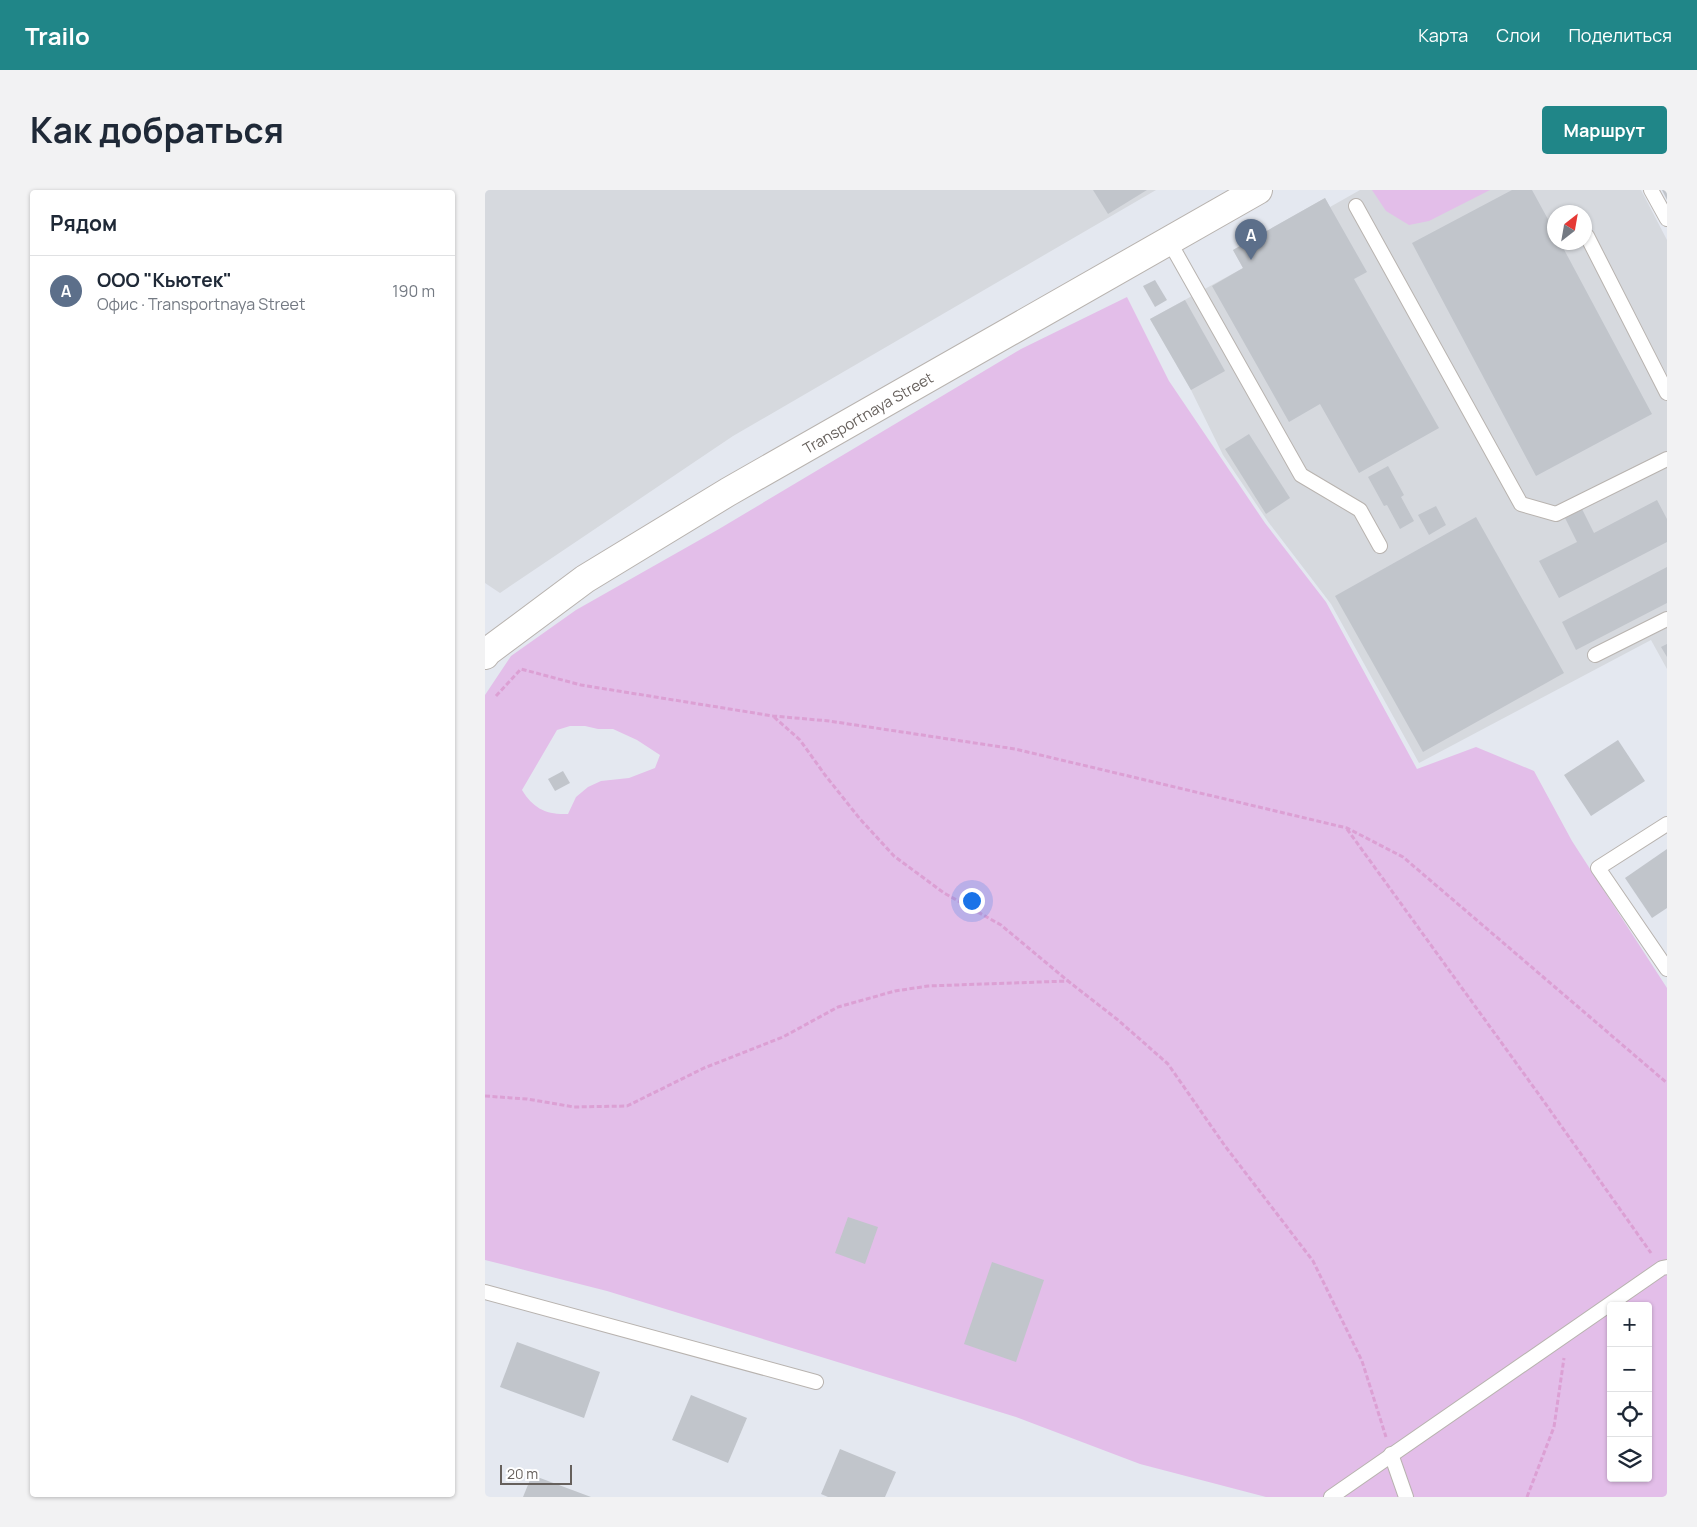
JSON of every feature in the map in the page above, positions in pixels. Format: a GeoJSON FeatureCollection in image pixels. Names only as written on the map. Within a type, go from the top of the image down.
{"type":"FeatureCollection","features":[{"type":"Feature","properties":{"kind":"street","name":"Transportnaya Street"},"geometry":{"type":"LineString","coordinates":[[486,653],[585,579],[728,492],[1259,190]]}},
{"type":"Feature","properties":{"kind":"lane"},"geometry":{"type":"LineString","coordinates":[[1651,190],[1667,219]]}},
{"type":"Feature","properties":{"kind":"lane"},"geometry":{"type":"LineString","coordinates":[[1356,206],[1521,504],[1556,514],[1667,459]]}},
{"type":"Feature","properties":{"kind":"lane"},"geometry":{"type":"LineString","coordinates":[[1169,241],[1301,475],[1360,510],[1380,546]]}},
{"type":"Feature","properties":{"kind":"lane"},"geometry":{"type":"LineString","coordinates":[[1592,246],[1667,393]]}},
{"type":"Feature","properties":{"kind":"lane"},"geometry":{"type":"LineString","coordinates":[[1595,655],[1667,619]]}},
{"type":"Feature","properties":{"kind":"lane"},"geometry":{"type":"LineString","coordinates":[[1667,824],[1598,868],[1667,969]]}},
{"type":"Feature","properties":{"kind":"lane"},"geometry":{"type":"LineString","coordinates":[[1331,1497],[1664,1268]]}},
{"type":"Feature","properties":{"kind":"lane"},"geometry":{"type":"LineString","coordinates":[[485,1292],[816,1382]]}},
{"type":"Feature","properties":{"kind":"lane"},"geometry":{"type":"LineString","coordinates":[[1391,1454],[1406,1497]]}},
{"type":"Feature","properties":{"kind":"path"},"geometry":{"type":"LineString","coordinates":[[496,696],[521,669],[581,685],[773,716],[829,721],[1015,749],[1347,828],[1403,857],[1667,1083]]}},
{"type":"Feature","properties":{"kind":"path"},"geometry":{"type":"LineString","coordinates":[[773,716],[801,740],[825,775],[860,819],[894,856],[944,893],[1001,925],[1118,1020],[1168,1064],[1225,1146],[1313,1261],[1362,1361],[1391,1454]]}},
{"type":"Feature","properties":{"kind":"path"},"geometry":{"type":"LineString","coordinates":[[1347,828],[1664,1268]]}},
{"type":"Feature","properties":{"kind":"path"},"geometry":{"type":"LineString","coordinates":[[485,1096],[527,1099],[574,1107],[627,1106],[704,1068],[783,1037],[839,1007],[895,990],[928,986],[1068,981]]}},
{"type":"Feature","properties":{"kind":"path"},"geometry":{"type":"LineString","coordinates":[[1527,1497],[1554,1427],[1568,1333]]}},
{"type":"Feature","properties":{"kind":"shaded area"},"geometry":{"type":"Polygon","coordinates":[[[485,190],[1156,190],[733,436],[500,593],[485,583],[485,190]]]}},
{"type":"Feature","properties":{"kind":"shaded area"},"geometry":{"type":"Polygon","coordinates":[[[1360,190],[1641,190],[1667,240],[1667,669],[1651,640],[1419,763],[1331,604],[1269,523],[1223,455],[1191,390],[1150,319],[1243,268],[1233,250],[1325,198],[1330,207],[1360,190]]]}},
{"type":"Feature","properties":{"kind":"shaded area"},"geometry":{"type":"Polygon","coordinates":[[[1372,190],[1490,190],[1429,221],[1409,225],[1386,211],[1372,190]]]}},
{"type":"Feature","properties":{"kind":"shaded area"},"geometry":{"type":"Polygon","coordinates":[[[1127,297],[1169,381],[1265,523],[1326,602],[1417,769],[1476,747],[1534,771],[1572,841],[1667,988],[1667,1497],[1266,1497],[1140,1464],[1016,1417],[607,1291],[485,1260],[485,695],[511,656],[576,610],[719,529],[1021,349],[1127,297]],[[570,726],[557,730],[522,790],[536,806],[547,812],[568,814],[576,797],[588,787],[601,781],[629,778],[655,768],[660,755],[637,740],[613,729],[598,729],[585,726],[570,726]]]}},
{"type":"Feature","properties":{"kind":"building"},"geometry":{"type":"Polygon","coordinates":[[[1093,190],[1147,190],[1108,214],[1093,190]]]}},
{"type":"Feature","properties":{"kind":"building"},"geometry":{"type":"Polygon","coordinates":[[[1512,190],[1532,190],[1547,217],[1547,250],[1564,250],[1652,414],[1536,476],[1412,243],[1512,190]]]}},
{"type":"Feature","properties":{"kind":"building"},"geometry":{"type":"Polygon","coordinates":[[[1662,190],[1667,190],[1667,200],[1662,190]]]}},
{"type":"Feature","properties":{"kind":"building"},"geometry":{"type":"Polygon","coordinates":[[[1325,198],[1367,272],[1354,279],[1439,428],[1359,473],[1320,404],[1289,422],[1212,286],[1243,268],[1233,250],[1325,198]]]}},
{"type":"Feature","properties":{"kind":"building"},"geometry":{"type":"Polygon","coordinates":[[[1155,280],[1167,300],[1155,307],[1143,286],[1155,280]]]}},
{"type":"Feature","properties":{"kind":"building"},"geometry":{"type":"Polygon","coordinates":[[[1185,300],[1225,371],[1191,390],[1150,319],[1185,300]]]}},
{"type":"Feature","properties":{"kind":"building"},"geometry":{"type":"Polygon","coordinates":[[[1249,434],[1290,498],[1266,514],[1225,449],[1249,434]]]}},
{"type":"Feature","properties":{"kind":"building"},"geometry":{"type":"Polygon","coordinates":[[[1388,466],[1404,495],[1401,497],[1414,521],[1400,529],[1387,505],[1384,506],[1368,477],[1388,466]]]}},
{"type":"Feature","properties":{"kind":"building"},"geometry":{"type":"Polygon","coordinates":[[[1657,500],[1667,519],[1667,542],[1559,598],[1539,561],[1577,542],[1565,518],[1582,509],[1594,533],[1657,500]]]}},
{"type":"Feature","properties":{"kind":"building"},"geometry":{"type":"Polygon","coordinates":[[[1436,506],[1446,525],[1429,535],[1418,515],[1436,506]]]}},
{"type":"Feature","properties":{"kind":"building"},"geometry":{"type":"Polygon","coordinates":[[[1476,517],[1564,673],[1423,752],[1335,596],[1476,517]]]}},
{"type":"Feature","properties":{"kind":"building"},"geometry":{"type":"Polygon","coordinates":[[[1667,567],[1667,603],[1576,650],[1562,622],[1667,567]]]}},
{"type":"Feature","properties":{"kind":"building"},"geometry":{"type":"Polygon","coordinates":[[[1667,644],[1667,657],[1661,647],[1667,644]]]}},
{"type":"Feature","properties":{"kind":"building"},"geometry":{"type":"Polygon","coordinates":[[[1618,740],[1645,781],[1591,816],[1564,775],[1618,740]]]}},
{"type":"Feature","properties":{"kind":"building"},"geometry":{"type":"Polygon","coordinates":[[[563,771],[570,783],[555,791],[548,779],[563,771]]]}},
{"type":"Feature","properties":{"kind":"building"},"geometry":{"type":"Polygon","coordinates":[[[1667,849],[1667,908],[1652,918],[1625,878],[1667,849]]]}},
{"type":"Feature","properties":{"kind":"building"},"geometry":{"type":"Polygon","coordinates":[[[848,1217],[878,1227],[865,1264],[835,1253],[848,1217]]]}},
{"type":"Feature","properties":{"kind":"building"},"geometry":{"type":"Polygon","coordinates":[[[992,1262],[1044,1280],[1016,1362],[964,1344],[992,1262]]]}},
{"type":"Feature","properties":{"kind":"building"},"geometry":{"type":"Polygon","coordinates":[[[517,1342],[600,1372],[584,1418],[500,1387],[517,1342]]]}},
{"type":"Feature","properties":{"kind":"building"},"geometry":{"type":"Polygon","coordinates":[[[691,1395],[747,1418],[728,1463],[672,1440],[691,1395]]]}},
{"type":"Feature","properties":{"kind":"building"},"geometry":{"type":"Polygon","coordinates":[[[840,1449],[896,1472],[885,1497],[828,1497],[821,1494],[840,1449]]]}},
{"type":"Feature","properties":{"kind":"building"},"geometry":{"type":"Polygon","coordinates":[[[532,1475],[591,1497],[523,1497],[532,1475]]]}},
{"type":"Feature","properties":{"kind":"place","name":"ООО \"Кьютек\""},"geometry":{"type":"Point","coordinates":[1251,260]}}]}
